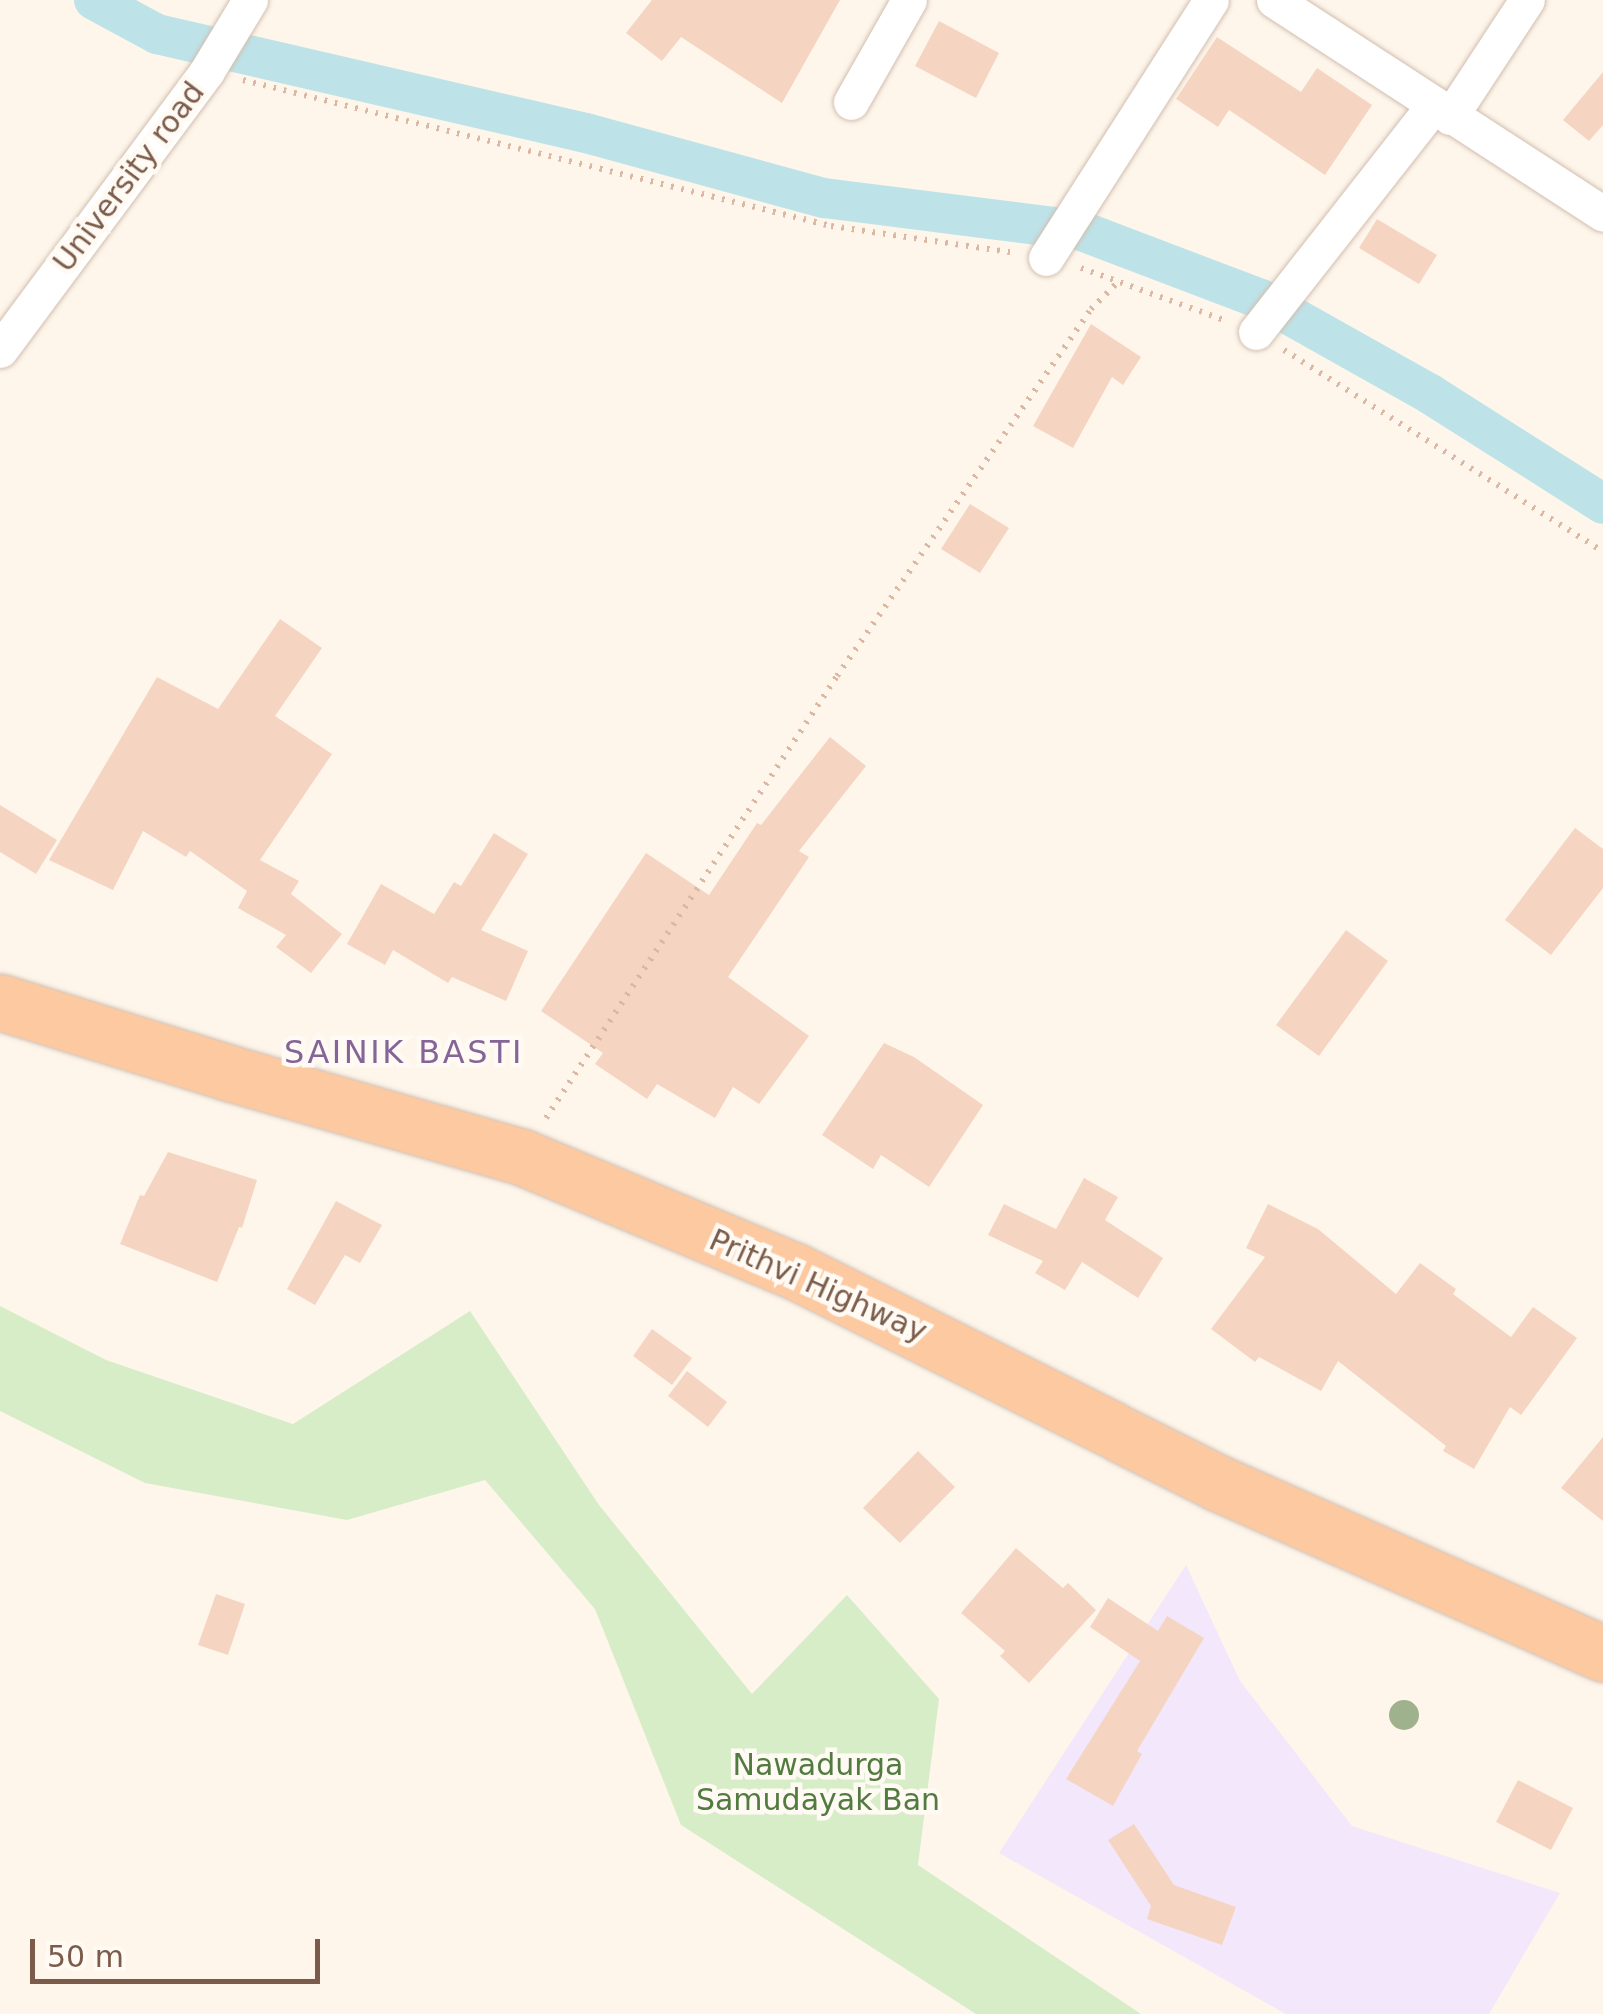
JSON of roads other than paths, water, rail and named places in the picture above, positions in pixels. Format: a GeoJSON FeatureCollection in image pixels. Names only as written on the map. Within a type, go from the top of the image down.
{"type":"FeatureCollection","features":[{"type":"Feature","properties":{"kind":"highway","name":"Prithvi Highway"},"geometry":{"type":"LineString","coordinates":[[0,1002],[229,1074],[522,1157],[795,1272],[1218,1483],[1603,1654]]}},
{"type":"Feature","properties":{"kind":"street","name":"University road"},"geometry":{"type":"LineString","coordinates":[[0,350],[208,72],[250,0]]}},
{"type":"Feature","properties":{"kind":"street"},"geometry":{"type":"LineString","coordinates":[[851,102],[908,0]]}},
{"type":"Feature","properties":{"kind":"street"},"geometry":{"type":"LineString","coordinates":[[1046,258],[1212,0]]}},
{"type":"Feature","properties":{"kind":"street"},"geometry":{"type":"LineString","coordinates":[[1274,0],[1603,214]]}},
{"type":"Feature","properties":{"kind":"street"},"geometry":{"type":"LineString","coordinates":[[1256,332],[1441,111],[1527,0]]}},
{"type":"Feature","properties":{"kind":"waterway"},"geometry":{"type":"LineString","coordinates":[[94,0],[157,34],[586,133],[824,198],[1079,230],[1261,299],[1430,394],[1603,504]]}},
{"type":"Feature","properties":{"kind":"district","name":"SAINIK BASTI"},"geometry":{"type":"Point","coordinates":[404,1052]}},
{"type":"Feature","properties":{"kind":"park label","name":"Nawadurga Samudayak Ban"},"geometry":{"type":"Point","coordinates":[818,1782]}}]}
